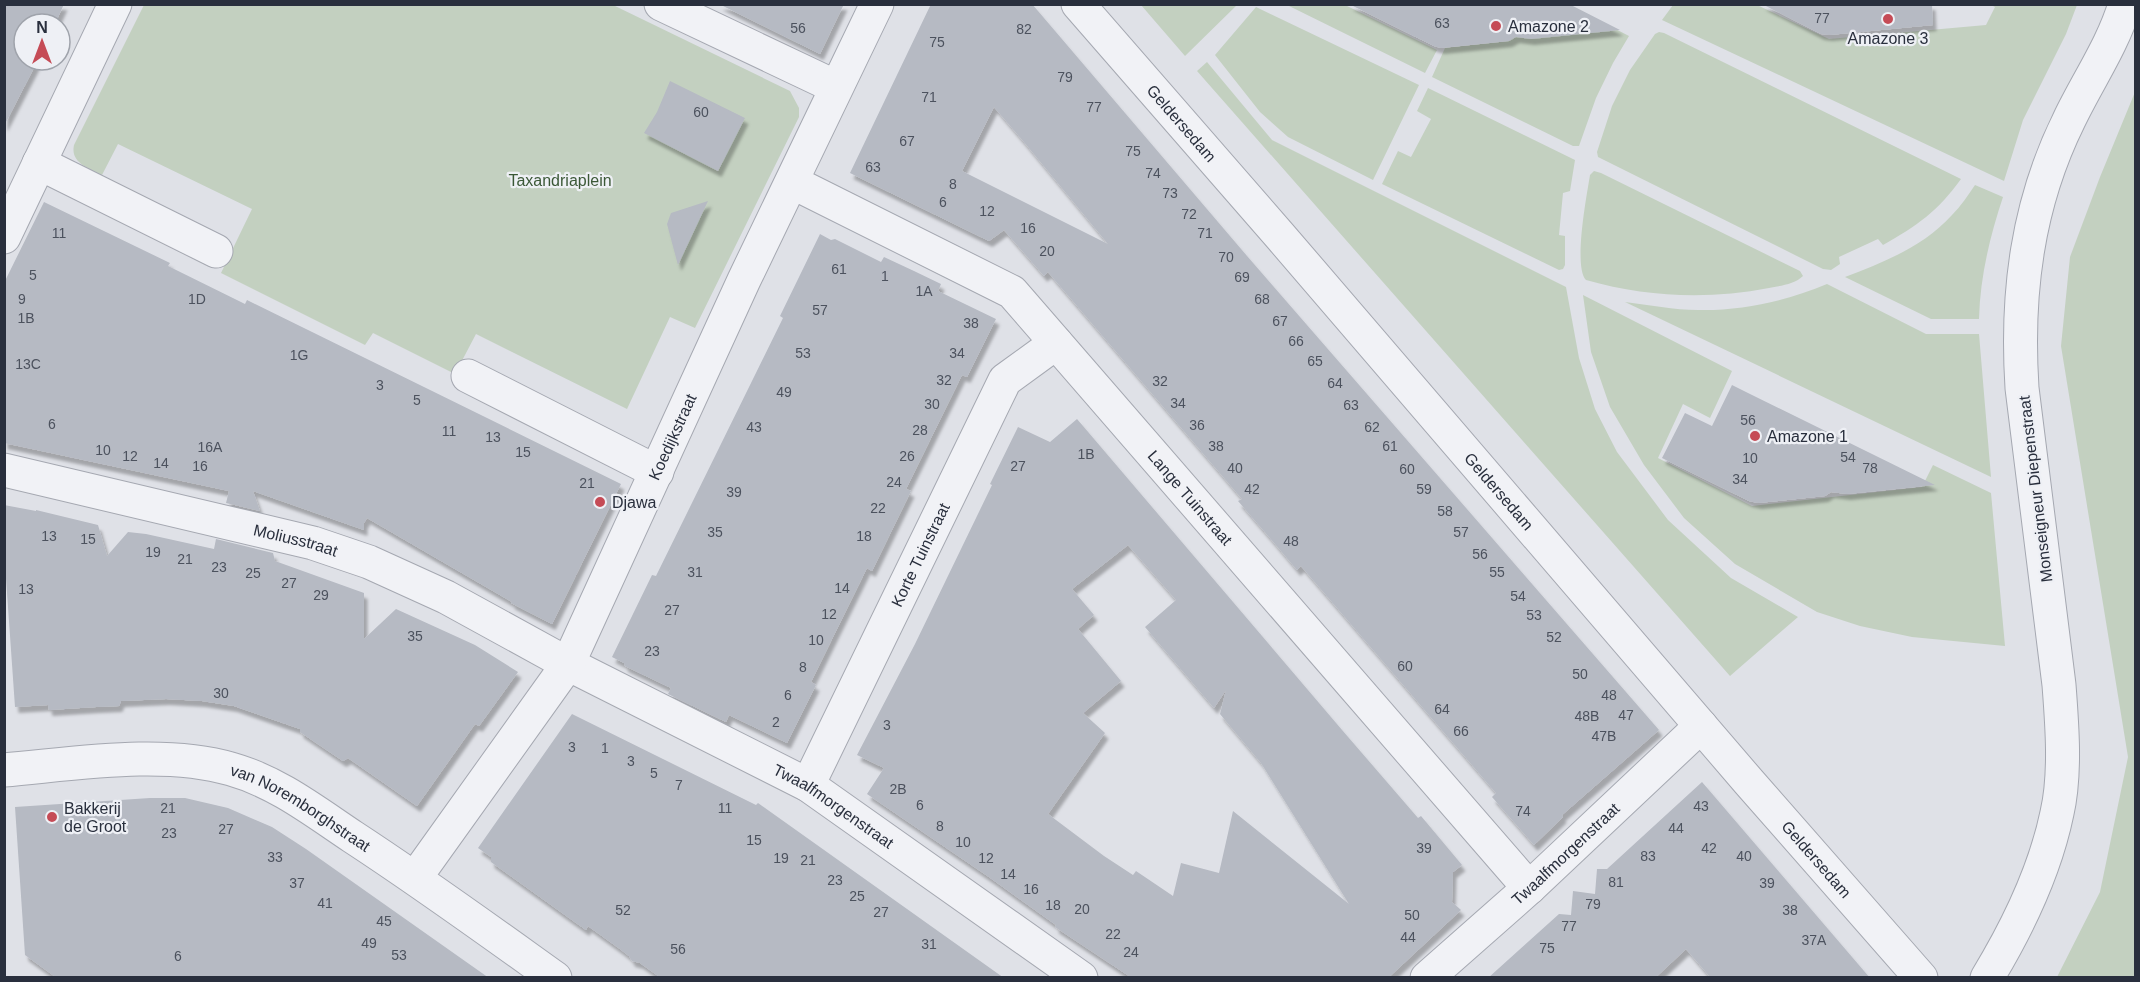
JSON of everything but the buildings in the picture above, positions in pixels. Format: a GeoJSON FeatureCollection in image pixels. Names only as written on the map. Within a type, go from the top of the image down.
{"type":"FeatureCollection","features":[{"type":"Feature","properties":{"kind":"street"},"geometry":{"type":"LineString","coordinates":[[4,237],[115,4]]}},
{"type":"Feature","properties":{"kind":"street"},"geometry":{"type":"LineString","coordinates":[[661,4],[836,87]]}},
{"type":"Feature","properties":{"kind":"street","name":"Koedijkstraat"},"geometry":{"type":"LineString","coordinates":[[415,878],[568,664],[744,280],[877,4]]}},
{"type":"Feature","properties":{"kind":"street","name":"Geldersedam"},"geometry":{"type":"LineString","coordinates":[[1078,4],[1921,978]]}},
{"type":"Feature","properties":{"kind":"street","name":"Monseigneur Diepenstraat"},"geometry":{"type":"LineString","coordinates":[[1987,978],[2032,892],[2057,812],[2060,780],[2062,731],[2059,685],[2022,388],[2019,345],[2020,306],[2025,262],[2034,216],[2047,171],[2068,121],[2107,48],[2125,4]]}},
{"type":"Feature","properties":{"kind":"street"},"geometry":{"type":"LineString","coordinates":[[39,163],[216,251]]}},
{"type":"Feature","properties":{"kind":"street","name":"Lange Tuinstraat"},"geometry":{"type":"LineString","coordinates":[[792,182],[1012,292],[1529,888]]}},
{"type":"Feature","properties":{"kind":"street","name":"Korte Tuinstraat"},"geometry":{"type":"LineString","coordinates":[[808,785],[1005,380],[1056,343]]}},
{"type":"Feature","properties":{"kind":"street"},"geometry":{"type":"LineString","coordinates":[[468,376],[657,472]]}},
{"type":"Feature","properties":{"kind":"street","name":"Moliusstraat"},"geometry":{"type":"LineString","coordinates":[[4,470],[313,543],[369,562],[446,597],[568,664]]}},
{"type":"Feature","properties":{"kind":"street","name":"Twaalfmorgenstraat"},"geometry":{"type":"LineString","coordinates":[[568,664],[808,785],[1064,973]]}},
{"type":"Feature","properties":{"kind":"street","name":"Twaalfmorgenstraat"},"geometry":{"type":"LineString","coordinates":[[1427,978],[1529,888],[1701,726]]}},
{"type":"Feature","properties":{"kind":"street","name":"van Noremborghstraat"},"geometry":{"type":"LineString","coordinates":[[4,770],[136,759],[185,761],[230,768],[274,785],[415,878],[555,978]]}},
{"type":"Feature","properties":{"kind":"green space","name":"Taxandriaplein"},"geometry":{"type":"Polygon","coordinates":[[[144,5],[613,5],[790,91],[799,108],[799,117],[695,328],[670,317],[627,409],[476,334],[455,374],[373,333],[365,345],[221,273],[252,209],[118,144],[102,175],[78,161],[74,145],[144,5]]]}},
{"type":"Feature","properties":{"kind":"green space"},"geometry":{"type":"Polygon","coordinates":[[[1141,5],[1237,5],[1185,56],[1141,5]]]}},
{"type":"Feature","properties":{"kind":"green space"},"geometry":{"type":"Polygon","coordinates":[[[1287,5],[1345,5],[1437,50],[1425,73],[1287,5]]]}},
{"type":"Feature","properties":{"kind":"green space"},"geometry":{"type":"Polygon","coordinates":[[[1673,5],[1757,5],[1829,39],[1986,25],[1995,7],[1991,5],[2077,5],[2066,34],[2023,120],[2004,181],[1662,20],[1673,5]]]}},
{"type":"Feature","properties":{"kind":"green space"},"geometry":{"type":"Polygon","coordinates":[[[1256,7],[1419,85],[1373,180],[1288,137],[1260,112],[1215,55],[1256,7]]]}},
{"type":"Feature","properties":{"kind":"green space"},"geometry":{"type":"Polygon","coordinates":[[[1600,21],[1629,36],[1596,98],[1579,146],[1573,146],[1432,77],[1445,48],[1508,41],[1513,37],[1600,21]]]}},
{"type":"Feature","properties":{"kind":"green space"},"geometry":{"type":"Polygon","coordinates":[[[1659,32],[1961,179],[1935,209],[1906,231],[1883,245],[1878,239],[1839,257],[1840,264],[1831,270],[1823,269],[1598,157],[1597,152],[1612,106],[1630,70],[1655,34],[1659,32]]]}},
{"type":"Feature","properties":{"kind":"green space"},"geometry":{"type":"Polygon","coordinates":[[[1207,62],[1272,140],[1566,287],[1579,358],[1595,409],[1617,452],[1668,520],[1731,578],[1798,617],[1730,676],[1197,71],[1207,62]]]}},
{"type":"Feature","properties":{"kind":"green space"},"geometry":{"type":"Polygon","coordinates":[[[1428,88],[1575,160],[1570,191],[1563,193],[1559,235],[1565,236],[1563,269],[1559,270],[1382,184],[1398,151],[1411,157],[1431,119],[1417,111],[1428,88]]]}},
{"type":"Feature","properties":{"kind":"green space"},"geometry":{"type":"Polygon","coordinates":[[[2135,92],[2135,977],[2057,977],[2100,892],[2128,757],[2061,346],[2070,257],[2135,92]]]}},
{"type":"Feature","properties":{"kind":"green space"},"geometry":{"type":"Polygon","coordinates":[[[1594,171],[1800,271],[1803,276],[1792,283],[1746,292],[1700,295],[1631,290],[1586,280],[1582,273],[1581,246],[1590,175],[1594,171]]]}},
{"type":"Feature","properties":{"kind":"green space"},"geometry":{"type":"Polygon","coordinates":[[[1975,185],[2003,197],[1986,257],[1979,319],[1931,319],[1845,277],[1888,259],[1929,236],[1955,212],[1975,185]]]}},
{"type":"Feature","properties":{"kind":"green space"},"geometry":{"type":"Polygon","coordinates":[[[1827,284],[1926,334],[1979,334],[1991,477],[1625,302],[1684,310],[1736,308],[1798,295],[1827,284]]]}},
{"type":"Feature","properties":{"kind":"green space"},"geometry":{"type":"Polygon","coordinates":[[[1583,295],[1732,371],[1710,418],[1683,404],[1658,458],[1752,506],[1922,487],[1933,465],[1991,493],[2005,646],[1912,637],[1860,626],[1817,612],[1735,564],[1684,518],[1644,465],[1610,407],[1591,352],[1583,295]]]}},
{"type":"Feature","properties":{"kind":"place","name":"Amazone 3"},"geometry":{"type":"Point","coordinates":[1888,19]}},
{"type":"Feature","properties":{"kind":"place","name":"Amazone 2"},"geometry":{"type":"Point","coordinates":[1496,26]}},
{"type":"Feature","properties":{"kind":"place","name":"Amazone 1"},"geometry":{"type":"Point","coordinates":[1755,436]}},
{"type":"Feature","properties":{"kind":"place","name":"Djawa"},"geometry":{"type":"Point","coordinates":[600,502]}},
{"type":"Feature","properties":{"kind":"place","name":"Bakkerij de Groot"},"geometry":{"type":"Point","coordinates":[52,817]}}]}
